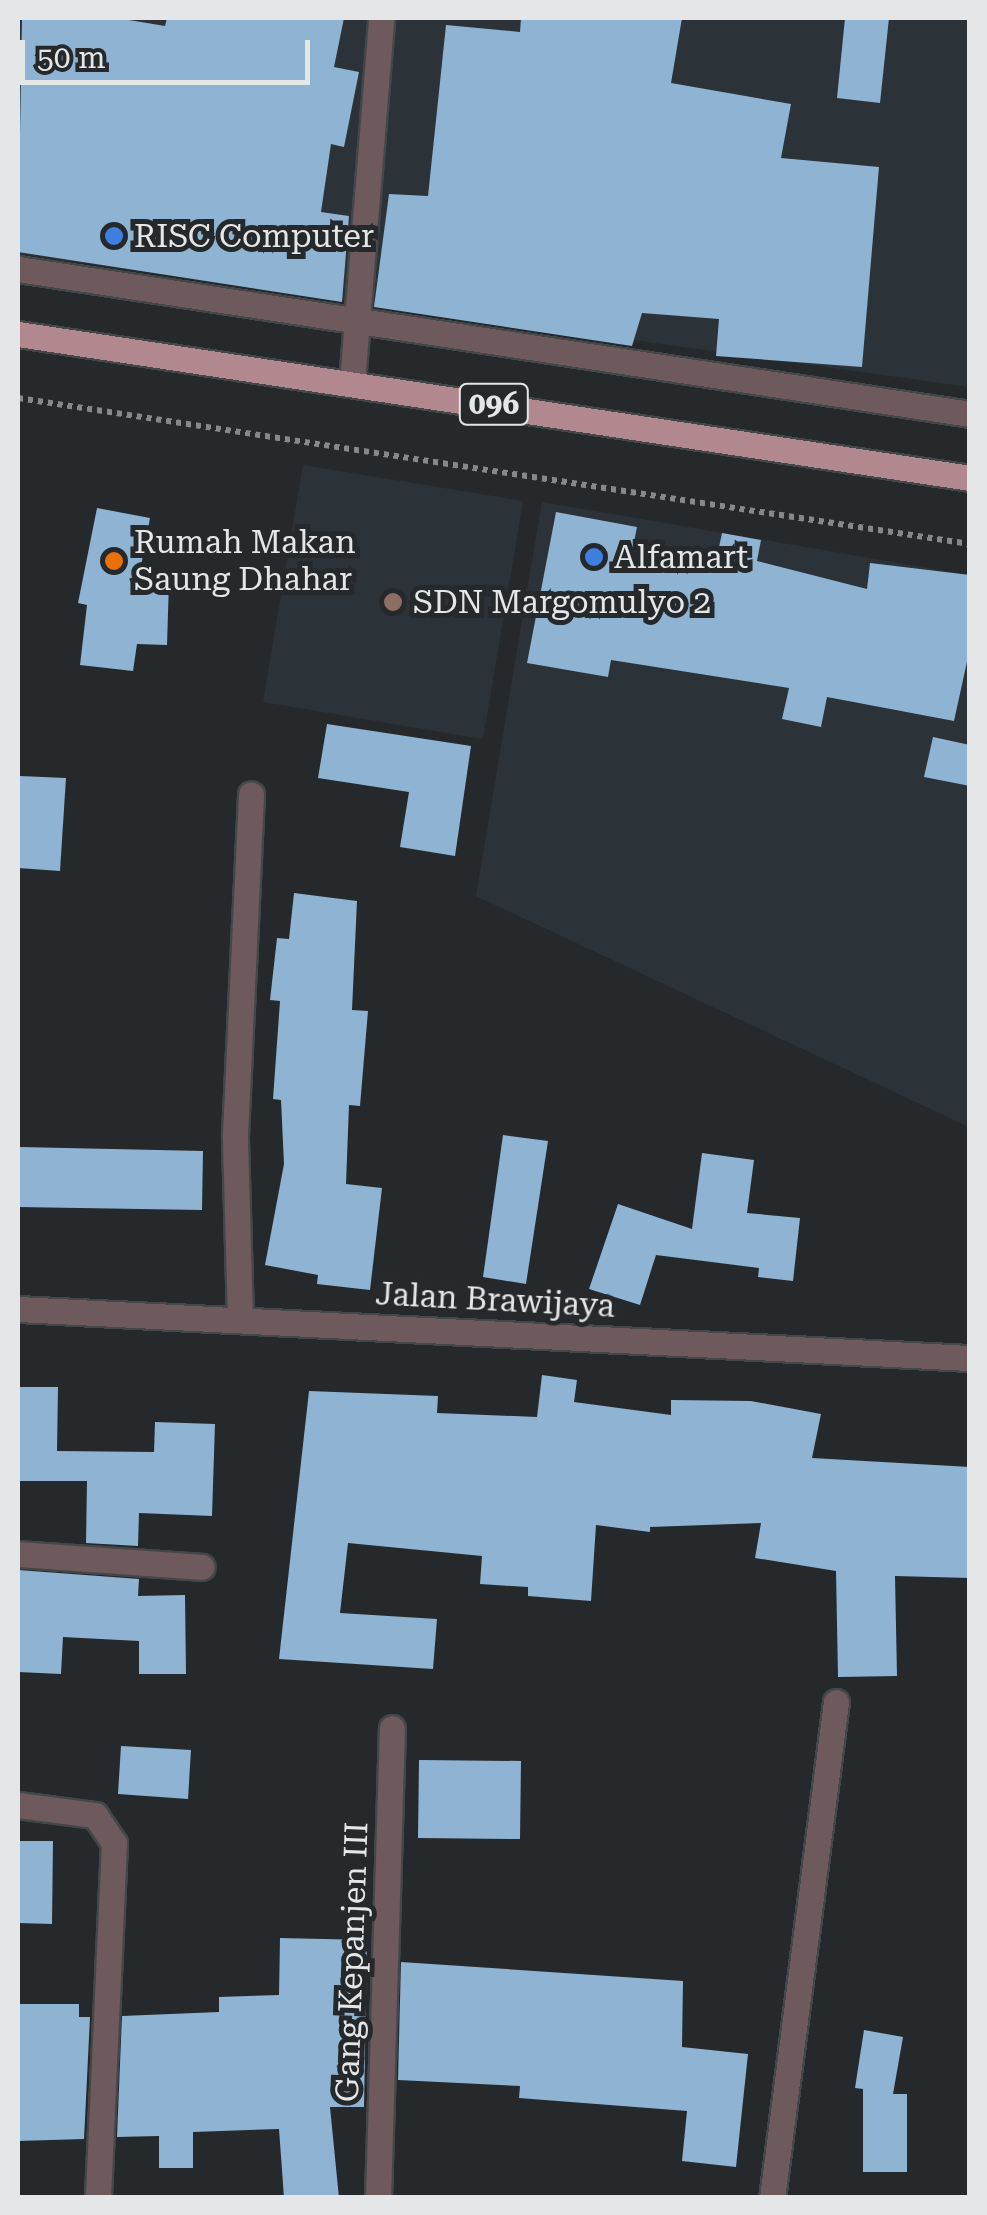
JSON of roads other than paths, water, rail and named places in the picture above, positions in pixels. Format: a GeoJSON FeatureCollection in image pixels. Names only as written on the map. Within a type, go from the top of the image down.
{"type":"FeatureCollection","features":[{"type":"Feature","properties":{"kind":"main road","name":"096"},"geometry":{"type":"LineString","coordinates":[[18,334],[970,478]]}},
{"type":"Feature","properties":{"kind":"street"},"geometry":{"type":"LineString","coordinates":[[352,382],[361,318],[380,18]]}},
{"type":"Feature","properties":{"kind":"street"},"geometry":{"type":"LineString","coordinates":[[18,269],[361,318],[970,414]]}},
{"type":"Feature","properties":{"kind":"street"},"geometry":{"type":"LineString","coordinates":[[240,1319],[235,1135],[251,794]]}},
{"type":"Feature","properties":{"kind":"street","name":"Jalan Brawijaya"},"geometry":{"type":"LineString","coordinates":[[18,1309],[970,1358]]}},
{"type":"Feature","properties":{"kind":"street"},"geometry":{"type":"LineString","coordinates":[[18,1554],[202,1567]]}},
{"type":"Feature","properties":{"kind":"street"},"geometry":{"type":"LineString","coordinates":[[772,2198],[836,1702]]}},
{"type":"Feature","properties":{"kind":"street","name":"Gang Kepanjen III"},"geometry":{"type":"LineString","coordinates":[[378,2198],[392,1728]]}},
{"type":"Feature","properties":{"kind":"street"},"geometry":{"type":"LineString","coordinates":[[18,1805],[95,1815],[114,1843],[98,2198]]}},
{"type":"Feature","properties":{"kind":"place","name":"RISC Computer"},"geometry":{"type":"Point","coordinates":[114,236]}},
{"type":"Feature","properties":{"kind":"place","name":"Alfamart"},"geometry":{"type":"Point","coordinates":[594,557]}},
{"type":"Feature","properties":{"kind":"place","name":"Rumah Makan Saung Dhahar"},"geometry":{"type":"Point","coordinates":[114,561]}},
{"type":"Feature","properties":{"kind":"place","name":"SDN Margomulyo 2"},"geometry":{"type":"Point","coordinates":[393,602]}}]}
